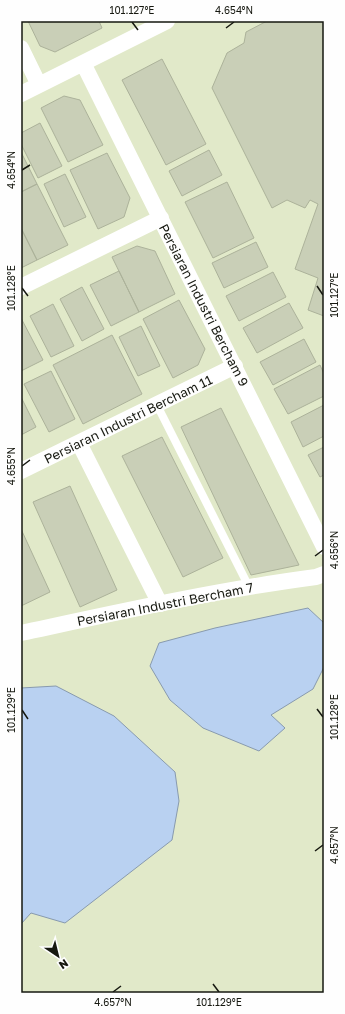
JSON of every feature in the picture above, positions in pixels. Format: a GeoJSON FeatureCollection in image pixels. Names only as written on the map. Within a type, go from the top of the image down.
{"type":"FeatureCollection","features":[{"type":"Feature","properties":{"kind":"street"},"geometry":{"type":"LineString","coordinates":[[21,94],[167,21]]}},
{"type":"Feature","properties":{"kind":"street"},"geometry":{"type":"LineString","coordinates":[[21,48],[39,85]]}},
{"type":"Feature","properties":{"kind":"street","name":"Persiaran Industri Bercham 9"},"geometry":{"type":"LineString","coordinates":[[83,63],[324,547]]}},
{"type":"Feature","properties":{"kind":"street"},"geometry":{"type":"LineString","coordinates":[[21,287],[161,218]]}},
{"type":"Feature","properties":{"kind":"street","name":"Persiaran Industri Bercham 11"},"geometry":{"type":"LineString","coordinates":[[21,471],[235,366]]}},
{"type":"Feature","properties":{"kind":"street"},"geometry":{"type":"LineString","coordinates":[[79,443],[160,604]]}},
{"type":"Feature","properties":{"kind":"street","name":"Persiaran Industri Bercham 7"},"geometry":{"type":"LineString","coordinates":[[21,633],[160,604],[316,576]]}},
{"type":"Feature","properties":{"kind":"lane"},"geometry":{"type":"LineString","coordinates":[[157,404],[249,587]]}},
{"type":"Feature","properties":{"kind":"shaded area"},"geometry":{"type":"Polygon","coordinates":[[[21,21],[324,21],[324,993],[21,993],[21,21]]]}},
{"type":"Feature","properties":{"kind":"water"},"geometry":{"type":"Polygon","coordinates":[[[308,608],[324,623],[324,667],[313,689],[271,715],[285,728],[259,751],[203,728],[170,700],[150,666],[159,643],[215,628],[308,608]]]}},
{"type":"Feature","properties":{"kind":"water"},"geometry":{"type":"Polygon","coordinates":[[[56,686],[114,716],[175,772],[179,801],[172,840],[65,923],[31,913],[21,924],[21,688],[56,686]]]}},
{"type":"Feature","properties":{"kind":"building"},"geometry":{"type":"Polygon","coordinates":[[[28,21],[99,21],[102,28],[55,52],[40,46],[28,21]]]}},
{"type":"Feature","properties":{"kind":"building"},"geometry":{"type":"Polygon","coordinates":[[[267,21],[324,21],[324,316],[308,310],[318,278],[295,269],[318,204],[310,200],[305,208],[287,200],[272,208],[212,88],[227,53],[244,43],[246,32],[267,21]]]}},
{"type":"Feature","properties":{"kind":"building"},"geometry":{"type":"Polygon","coordinates":[[[162,59],[206,144],[166,165],[122,80],[162,59]]]}},
{"type":"Feature","properties":{"kind":"building"},"geometry":{"type":"Polygon","coordinates":[[[64,96],[80,100],[103,145],[68,162],[41,108],[64,96]]]}},
{"type":"Feature","properties":{"kind":"building"},"geometry":{"type":"Polygon","coordinates":[[[40,123],[62,166],[38,178],[21,144],[21,133],[40,123]]]}},
{"type":"Feature","properties":{"kind":"building"},"geometry":{"type":"Polygon","coordinates":[[[209,150],[222,175],[182,196],[169,171],[209,150]]]}},
{"type":"Feature","properties":{"kind":"building"},"geometry":{"type":"Polygon","coordinates":[[[21,152],[37,184],[21,192],[21,152]]]}},
{"type":"Feature","properties":{"kind":"building"},"geometry":{"type":"Polygon","coordinates":[[[107,153],[130,198],[124,217],[98,229],[70,170],[107,153]]]}},
{"type":"Feature","properties":{"kind":"building"},"geometry":{"type":"Polygon","coordinates":[[[65,174],[86,217],[64,227],[44,184],[65,174]]]}},
{"type":"Feature","properties":{"kind":"building"},"geometry":{"type":"Polygon","coordinates":[[[227,182],[254,238],[213,258],[185,202],[227,182]]]}},
{"type":"Feature","properties":{"kind":"building"},"geometry":{"type":"Polygon","coordinates":[[[37,184],[68,245],[37,260],[21,228],[21,192],[37,184]]]}},
{"type":"Feature","properties":{"kind":"building"},"geometry":{"type":"Polygon","coordinates":[[[21,228],[37,260],[21,268],[21,228]]]}},
{"type":"Feature","properties":{"kind":"building"},"geometry":{"type":"Polygon","coordinates":[[[256,242],[268,267],[224,288],[212,263],[256,242]]]}},
{"type":"Feature","properties":{"kind":"building"},"geometry":{"type":"Polygon","coordinates":[[[137,246],[155,251],[175,294],[139,312],[112,257],[137,246]]]}},
{"type":"Feature","properties":{"kind":"building"},"geometry":{"type":"Polygon","coordinates":[[[119,271],[139,312],[111,326],[90,285],[119,271]]]}},
{"type":"Feature","properties":{"kind":"building"},"geometry":{"type":"Polygon","coordinates":[[[273,272],[286,297],[239,321],[226,296],[273,272]]]}},
{"type":"Feature","properties":{"kind":"building"},"geometry":{"type":"Polygon","coordinates":[[[82,287],[104,329],[82,341],[60,299],[82,287]]]}},
{"type":"Feature","properties":{"kind":"building"},"geometry":{"type":"Polygon","coordinates":[[[179,300],[205,349],[198,365],[173,378],[143,319],[179,300]]]}},
{"type":"Feature","properties":{"kind":"building"},"geometry":{"type":"Polygon","coordinates":[[[289,303],[303,328],[257,353],[243,328],[289,303]]]}},
{"type":"Feature","properties":{"kind":"building"},"geometry":{"type":"Polygon","coordinates":[[[53,304],[74,346],[51,357],[30,316],[53,304]]]}},
{"type":"Feature","properties":{"kind":"building"},"geometry":{"type":"Polygon","coordinates":[[[21,318],[43,360],[21,371],[21,318]]]}},
{"type":"Feature","properties":{"kind":"building"},"geometry":{"type":"Polygon","coordinates":[[[141,326],[160,366],[138,376],[119,337],[141,326]]]}},
{"type":"Feature","properties":{"kind":"building"},"geometry":{"type":"Polygon","coordinates":[[[112,335],[142,394],[83,424],[53,365],[112,335]]]}},
{"type":"Feature","properties":{"kind":"building"},"geometry":{"type":"Polygon","coordinates":[[[304,339],[316,362],[273,385],[260,362],[304,339]]]}},
{"type":"Feature","properties":{"kind":"building"},"geometry":{"type":"Polygon","coordinates":[[[320,365],[324,374],[324,396],[288,414],[274,389],[320,365]]]}},
{"type":"Feature","properties":{"kind":"building"},"geometry":{"type":"Polygon","coordinates":[[[51,371],[75,419],[49,432],[24,384],[51,371]]]}},
{"type":"Feature","properties":{"kind":"building"},"geometry":{"type":"Polygon","coordinates":[[[21,397],[36,427],[21,435],[21,397]]]}},
{"type":"Feature","properties":{"kind":"building"},"geometry":{"type":"Polygon","coordinates":[[[324,405],[324,436],[303,447],[291,422],[324,405]]]}},
{"type":"Feature","properties":{"kind":"building"},"geometry":{"type":"Polygon","coordinates":[[[221,408],[299,565],[251,575],[181,427],[221,408]]]}},
{"type":"Feature","properties":{"kind":"building"},"geometry":{"type":"Polygon","coordinates":[[[162,437],[223,558],[183,577],[122,456],[162,437]]]}},
{"type":"Feature","properties":{"kind":"building"},"geometry":{"type":"Polygon","coordinates":[[[324,447],[324,475],[320,477],[308,455],[324,447]]]}},
{"type":"Feature","properties":{"kind":"building"},"geometry":{"type":"Polygon","coordinates":[[[70,486],[117,590],[80,607],[33,502],[70,486]]]}},
{"type":"Feature","properties":{"kind":"building"},"geometry":{"type":"Polygon","coordinates":[[[21,529],[50,592],[21,606],[21,529]]]}}]}
